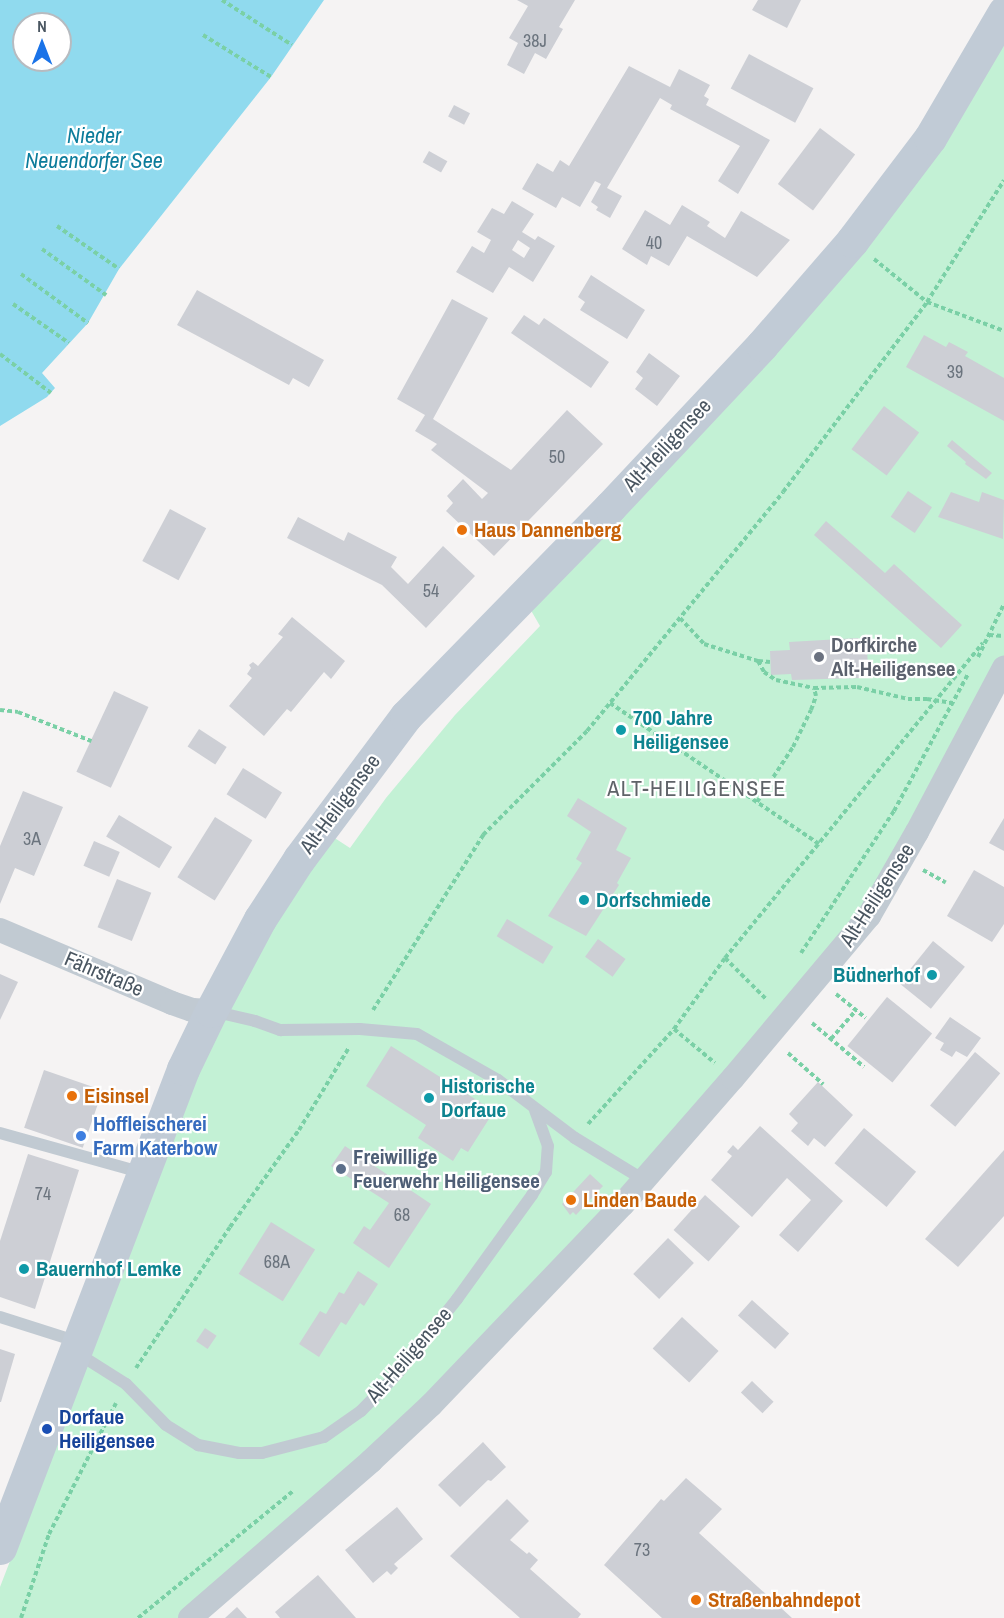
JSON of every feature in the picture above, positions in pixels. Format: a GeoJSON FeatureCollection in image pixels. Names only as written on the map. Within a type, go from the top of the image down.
{"type":"FeatureCollection","features":[{"type":"Feature","properties":{"kind":"main road","name":"Alt-Heiligensee"},"geometry":{"type":"LineString","coordinates":[[0,1548],[113,1251],[145,1174],[183,1069],[260,919],[299,859],[406,716],[610,507],[762,345],[852,241],[930,138],[1004,12]]}},
{"type":"Feature","properties":{"kind":"street","name":"Alt-Heiligensee"},"geometry":{"type":"LineString","coordinates":[[190,1618],[371,1461],[431,1405],[644,1180],[733,1078],[869,916],[917,832],[1004,668]]}},
{"type":"Feature","properties":{"kind":"street","name":"Fährstraße"},"geometry":{"type":"LineString","coordinates":[[0,930],[172,1003],[192,1010],[211,1011]]}},
{"type":"Feature","properties":{"kind":"lane"},"geometry":{"type":"LineString","coordinates":[[211,1011],[255,1021],[280,1030],[360,1029],[417,1034],[498,1080],[575,1138],[644,1180]]}},
{"type":"Feature","properties":{"kind":"lane","name":"Alt-Heiligensee"},"geometry":{"type":"LineString","coordinates":[[77,1347],[126,1384],[166,1425],[198,1445],[239,1453],[262,1453],[324,1437],[361,1411],[398,1373],[457,1299],[532,1195],[546,1172],[548,1146],[535,1110]]}},
{"type":"Feature","properties":{"kind":"lane"},"geometry":{"type":"LineString","coordinates":[[0,1133],[145,1174]]}},
{"type":"Feature","properties":{"kind":"lane"},"geometry":{"type":"LineString","coordinates":[[0,1317],[77,1347]]}},
{"type":"Feature","properties":{"kind":"path"},"geometry":{"type":"LineString","coordinates":[[222,0],[292,45]]}},
{"type":"Feature","properties":{"kind":"path"},"geometry":{"type":"LineString","coordinates":[[203,35],[271,76]]}},
{"type":"Feature","properties":{"kind":"path"},"geometry":{"type":"LineString","coordinates":[[21,1618],[49,1534],[126,1384],[230,1227],[300,1130],[360,1029],[483,835],[587,731],[783,492],[927,302],[1004,180]]}},
{"type":"Feature","properties":{"kind":"path"},"geometry":{"type":"LineString","coordinates":[[57,226],[119,269]]}},
{"type":"Feature","properties":{"kind":"path"},"geometry":{"type":"LineString","coordinates":[[852,241],[927,302],[1004,330]]}},
{"type":"Feature","properties":{"kind":"path"},"geometry":{"type":"LineString","coordinates":[[42,249],[106,295]]}},
{"type":"Feature","properties":{"kind":"path"},"geometry":{"type":"LineString","coordinates":[[21,274],[88,323]]}},
{"type":"Feature","properties":{"kind":"path"},"geometry":{"type":"LineString","coordinates":[[13,304],[69,343]]}},
{"type":"Feature","properties":{"kind":"path"},"geometry":{"type":"LineString","coordinates":[[0,354],[51,393]]}},
{"type":"Feature","properties":{"kind":"path"},"geometry":{"type":"LineString","coordinates":[[800,955],[894,811],[1004,604]]}},
{"type":"Feature","properties":{"kind":"path"},"geometry":{"type":"LineString","coordinates":[[680,618],[704,644],[758,661],[770,662]]}},
{"type":"Feature","properties":{"kind":"path"},"geometry":{"type":"LineString","coordinates":[[990,634],[1004,636]]}},
{"type":"Feature","properties":{"kind":"path"},"geometry":{"type":"LineString","coordinates":[[575,1138],[674,1029],[725,958],[990,634]]}},
{"type":"Feature","properties":{"kind":"path"},"geometry":{"type":"LineString","coordinates":[[758,661],[764,672],[776,680],[814,688],[857,687],[908,699],[936,700],[952,704]]}},
{"type":"Feature","properties":{"kind":"path"},"geometry":{"type":"LineString","coordinates":[[757,802],[793,747],[816,696],[814,688]]}},
{"type":"Feature","properties":{"kind":"path"},"geometry":{"type":"LineString","coordinates":[[610,703],[819,844]]}},
{"type":"Feature","properties":{"kind":"path"},"geometry":{"type":"LineString","coordinates":[[0,710],[18,712],[91,741]]}},
{"type":"Feature","properties":{"kind":"path"},"geometry":{"type":"LineString","coordinates":[[931,875],[946,883]]}},
{"type":"Feature","properties":{"kind":"path"},"geometry":{"type":"LineString","coordinates":[[725,958],[769,1002]]}},
{"type":"Feature","properties":{"kind":"path"},"geometry":{"type":"LineString","coordinates":[[761,1010],[775,992]]}},
{"type":"Feature","properties":{"kind":"path"},"geometry":{"type":"LineString","coordinates":[[839,997],[866,1018]]}},
{"type":"Feature","properties":{"kind":"path"},"geometry":{"type":"LineString","coordinates":[[831,1040],[856,1010]]}},
{"type":"Feature","properties":{"kind":"path"},"geometry":{"type":"LineString","coordinates":[[814,1025],[864,1067]]}},
{"type":"Feature","properties":{"kind":"path"},"geometry":{"type":"LineString","coordinates":[[674,1029],[733,1078]]}},
{"type":"Feature","properties":{"kind":"path"},"geometry":{"type":"LineString","coordinates":[[706,1071],[721,1053]]}},
{"type":"Feature","properties":{"kind":"path"},"geometry":{"type":"LineString","coordinates":[[789,1054],[823,1084]]}},
{"type":"Feature","properties":{"kind":"path"},"geometry":{"type":"LineString","coordinates":[[138,1618],[303,1483]]}},
{"type":"Feature","properties":{"kind":"green space"},"geometry":{"type":"Polygon","coordinates":[[[1004,40],[1004,660],[889,875],[735,1063],[448,1380],[179,1618],[0,1618],[0,1587],[209,1045],[286,901],[330,835],[350,848],[386,798],[455,715],[540,626],[529,607],[1004,40]]]}},
{"type":"Feature","properties":{"kind":"water","name":"Nieder Neuendorfer See"},"geometry":{"type":"Polygon","coordinates":[[[0,0],[324,0],[271,77],[119,269],[88,323],[42,373],[55,388],[47,397],[0,426],[0,0]]]}},
{"type":"Feature","properties":{"kind":"building"},"geometry":{"type":"Polygon","coordinates":[[[517,0],[575,0],[559,27],[563,29],[546,59],[535,53],[524,74],[507,65],[518,43],[509,38],[528,6],[517,0]]]}},
{"type":"Feature","properties":{"kind":"building"},"geometry":{"type":"Polygon","coordinates":[[[758,0],[801,0],[787,28],[752,10],[758,0]]]}},
{"type":"Feature","properties":{"kind":"building"},"geometry":{"type":"Polygon","coordinates":[[[749,54],[813,88],[795,123],[731,88],[749,54]]]}},
{"type":"Feature","properties":{"kind":"building"},"geometry":{"type":"Polygon","coordinates":[[[629,66],[670,87],[679,69],[710,85],[704,96],[709,99],[706,105],[770,140],[738,194],[718,181],[740,146],[670,109],[672,105],[660,98],[607,188],[622,196],[610,218],[596,210],[598,207],[591,202],[601,184],[595,181],[580,207],[562,197],[556,208],[522,189],[537,163],[553,172],[560,160],[569,166],[629,66]]]}},
{"type":"Feature","properties":{"kind":"building"},"geometry":{"type":"Polygon","coordinates":[[[454,105],[470,113],[464,125],[448,117],[454,105]]]}},
{"type":"Feature","properties":{"kind":"building"},"geometry":{"type":"Polygon","coordinates":[[[820,128],[855,154],[813,210],[778,184],[820,128]]]}},
{"type":"Feature","properties":{"kind":"building"},"geometry":{"type":"Polygon","coordinates":[[[429,151],[447,161],[441,173],[423,162],[429,151]]]}},
{"type":"Feature","properties":{"kind":"building"},"geometry":{"type":"Polygon","coordinates":[[[512,201],[534,214],[522,232],[535,240],[538,236],[555,246],[533,282],[509,267],[493,293],[456,272],[472,246],[484,253],[491,240],[477,232],[492,208],[504,214],[512,201]],[[518,240],[512,250],[524,258],[530,248],[518,240]]]}},
{"type":"Feature","properties":{"kind":"building"},"geometry":{"type":"Polygon","coordinates":[[[682,205],[710,222],[707,226],[725,238],[741,211],[790,240],[757,277],[687,236],[669,266],[651,256],[647,265],[622,249],[645,210],[670,225],[682,205]]]}},
{"type":"Feature","properties":{"kind":"building"},"geometry":{"type":"Polygon","coordinates":[[[591,275],[645,310],[627,339],[580,310],[585,302],[578,297],[591,275]]]}},
{"type":"Feature","properties":{"kind":"building"},"geometry":{"type":"Polygon","coordinates":[[[197,290],[324,360],[309,387],[293,378],[289,385],[177,325],[197,290]]]}},
{"type":"Feature","properties":{"kind":"building"},"geometry":{"type":"Polygon","coordinates":[[[452,299],[488,318],[433,419],[511,470],[567,410],[603,444],[494,556],[446,511],[453,503],[447,496],[463,479],[482,499],[488,493],[431,450],[437,444],[415,431],[425,415],[397,399],[452,299]]]}},
{"type":"Feature","properties":{"kind":"building"},"geometry":{"type":"Polygon","coordinates":[[[524,315],[539,325],[544,318],[609,362],[591,388],[511,333],[524,315]]]}},
{"type":"Feature","properties":{"kind":"building"},"geometry":{"type":"Polygon","coordinates":[[[924,335],[946,347],[949,342],[968,352],[965,356],[1004,378],[1004,421],[906,367],[924,335]]]}},
{"type":"Feature","properties":{"kind":"building"},"geometry":{"type":"Polygon","coordinates":[[[649,353],[680,376],[657,406],[635,389],[643,378],[636,372],[649,353]]]}},
{"type":"Feature","properties":{"kind":"building"},"geometry":{"type":"Polygon","coordinates":[[[884,406],[919,432],[887,476],[852,449],[884,406]]]}},
{"type":"Feature","properties":{"kind":"building"},"geometry":{"type":"Polygon","coordinates":[[[952,440],[992,473],[986,479],[965,464],[966,462],[947,446],[952,440]]]}},
{"type":"Feature","properties":{"kind":"building"},"geometry":{"type":"Polygon","coordinates":[[[908,491],[932,507],[915,533],[891,517],[908,491]]]}},
{"type":"Feature","properties":{"kind":"building"},"geometry":{"type":"Polygon","coordinates":[[[951,492],[979,502],[982,492],[1004,500],[1003,539],[938,517],[951,492]]]}},
{"type":"Feature","properties":{"kind":"building"},"geometry":{"type":"Polygon","coordinates":[[[170,509],[206,528],[179,580],[142,561],[170,509]]]}},
{"type":"Feature","properties":{"kind":"building"},"geometry":{"type":"Polygon","coordinates":[[[298,517],[344,541],[348,532],[397,557],[391,567],[408,584],[443,546],[475,576],[426,628],[382,585],[287,538],[298,517]]]}},
{"type":"Feature","properties":{"kind":"building"},"geometry":{"type":"Polygon","coordinates":[[[826,521],[885,573],[894,564],[962,625],[941,648],[814,535],[826,521]]]}},
{"type":"Feature","properties":{"kind":"building"},"geometry":{"type":"Polygon","coordinates":[[[292,617],[345,661],[331,679],[324,672],[291,712],[287,709],[264,736],[229,706],[252,678],[247,674],[251,668],[249,665],[253,662],[258,666],[283,637],[278,634],[292,617]]]}},
{"type":"Feature","properties":{"kind":"building","name":"Dorfkirche Alt-Heiligensee"},"geometry":{"type":"Polygon","coordinates":[[[858,638],[867,650],[868,665],[861,678],[792,680],[791,674],[771,675],[770,651],[790,650],[789,642],[858,638]]]}},
{"type":"Feature","properties":{"kind":"building"},"geometry":{"type":"Polygon","coordinates":[[[114,691],[148,707],[111,788],[76,772],[114,691]]]}},
{"type":"Feature","properties":{"kind":"building"},"geometry":{"type":"Polygon","coordinates":[[[199,729],[227,747],[215,765],[188,747],[199,729]]]}},
{"type":"Feature","properties":{"kind":"building"},"geometry":{"type":"Polygon","coordinates":[[[243,768],[282,792],[266,819],[227,794],[243,768]]]}},
{"type":"Feature","properties":{"kind":"building"},"geometry":{"type":"Polygon","coordinates":[[[23,791],[63,807],[34,876],[15,868],[0,904],[0,846],[23,791]]]}},
{"type":"Feature","properties":{"kind":"building"},"geometry":{"type":"Polygon","coordinates":[[[578,798],[627,828],[616,850],[631,858],[617,883],[619,885],[586,936],[548,916],[582,863],[576,859],[591,832],[567,816],[578,798]]]}},
{"type":"Feature","properties":{"kind":"building"},"geometry":{"type":"Polygon","coordinates":[[[119,815],[172,847],[159,868],[106,836],[119,815]]]}},
{"type":"Feature","properties":{"kind":"building"},"geometry":{"type":"Polygon","coordinates":[[[215,817],[252,840],[215,901],[177,877],[215,817]]]}},
{"type":"Feature","properties":{"kind":"building"},"geometry":{"type":"Polygon","coordinates":[[[1004,818],[1004,851],[989,843],[1004,818]]]}},
{"type":"Feature","properties":{"kind":"building"},"geometry":{"type":"Polygon","coordinates":[[[94,841],[120,852],[109,877],[83,866],[94,841]]]}},
{"type":"Feature","properties":{"kind":"building"},"geometry":{"type":"Polygon","coordinates":[[[974,870],[1004,887],[1004,924],[992,942],[947,916],[974,870]]]}},
{"type":"Feature","properties":{"kind":"building"},"geometry":{"type":"Polygon","coordinates":[[[117,879],[151,893],[132,941],[98,927],[117,879]]]}},
{"type":"Feature","properties":{"kind":"building"},"geometry":{"type":"Polygon","coordinates":[[[507,919],[553,947],[543,964],[497,936],[507,919]]]}},
{"type":"Feature","properties":{"kind":"building"},"geometry":{"type":"Polygon","coordinates":[[[598,939],[626,959],[613,977],[585,957],[598,939]]]}},
{"type":"Feature","properties":{"kind":"building","name":"Büdnerhof"},"geometry":{"type":"Polygon","coordinates":[[[933,941],[965,967],[931,1009],[899,983],[933,941]]]}},
{"type":"Feature","properties":{"kind":"building"},"geometry":{"type":"Polygon","coordinates":[[[0,974],[18,982],[0,1020],[0,974]]]}},
{"type":"Feature","properties":{"kind":"building"},"geometry":{"type":"Polygon","coordinates":[[[887,997],[932,1034],[892,1082],[847,1046],[887,997]]]}},
{"type":"Feature","properties":{"kind":"building"},"geometry":{"type":"Polygon","coordinates":[[[950,1017],[981,1038],[967,1057],[956,1051],[952,1057],[940,1050],[944,1043],[935,1038],[950,1017]]]}},
{"type":"Feature","properties":{"kind":"building","name":"Historische Dorfaue"},"geometry":{"type":"Polygon","coordinates":[[[391,1046],[494,1111],[468,1152],[461,1148],[453,1161],[418,1138],[426,1125],[366,1086],[391,1046]]]}},
{"type":"Feature","properties":{"kind":"building"},"geometry":{"type":"Polygon","coordinates":[[[975,1052],[1000,1073],[955,1127],[930,1106],[975,1052]]]}},
{"type":"Feature","properties":{"kind":"building"},"geometry":{"type":"Polygon","coordinates":[[[44,1070],[103,1090],[83,1148],[24,1128],[44,1070]]]}},
{"type":"Feature","properties":{"kind":"building"},"geometry":{"type":"Polygon","coordinates":[[[818,1082],[853,1115],[825,1147],[814,1138],[808,1146],[791,1131],[798,1123],[789,1114],[818,1082]]]}},
{"type":"Feature","properties":{"kind":"building"},"geometry":{"type":"Polygon","coordinates":[[[760,1126],[843,1201],[798,1252],[779,1235],[811,1200],[787,1178],[752,1217],[711,1180],[732,1156],[727,1152],[733,1145],[738,1150],[760,1126]]]}},
{"type":"Feature","properties":{"kind":"building"},"geometry":{"type":"Polygon","coordinates":[[[864,1128],[916,1172],[887,1207],[834,1163],[864,1128]]]}},
{"type":"Feature","properties":{"kind":"building"},"geometry":{"type":"Polygon","coordinates":[[[345,1146],[431,1204],[389,1268],[353,1243],[364,1226],[370,1230],[389,1203],[331,1166],[345,1146]]]}},
{"type":"Feature","properties":{"kind":"building"},"geometry":{"type":"Polygon","coordinates":[[[1004,1150],[1004,1216],[958,1267],[925,1239],[1004,1150]]]}},
{"type":"Feature","properties":{"kind":"building"},"geometry":{"type":"Polygon","coordinates":[[[28,1154],[79,1170],[35,1309],[0,1297],[0,1241],[28,1154]]]}},
{"type":"Feature","properties":{"kind":"building"},"geometry":{"type":"Polygon","coordinates":[[[590,1174],[603,1186],[576,1215],[573,1212],[570,1215],[562,1204],[590,1174]]]}},
{"type":"Feature","properties":{"kind":"building"},"geometry":{"type":"Polygon","coordinates":[[[705,1195],[740,1226],[708,1261],[674,1230],[705,1195]]]}},
{"type":"Feature","properties":{"kind":"building"},"geometry":{"type":"Polygon","coordinates":[[[271,1222],[315,1250],[283,1301],[239,1274],[271,1222]]]}},
{"type":"Feature","properties":{"kind":"building"},"geometry":{"type":"Polygon","coordinates":[[[668,1238],[694,1263],[659,1299],[633,1274],[668,1238]]]}},
{"type":"Feature","properties":{"kind":"building"},"geometry":{"type":"Polygon","coordinates":[[[358,1271],[378,1284],[364,1306],[360,1303],[346,1325],[341,1322],[319,1357],[299,1344],[320,1311],[326,1314],[339,1292],[344,1294],[358,1271]]]}},
{"type":"Feature","properties":{"kind":"building"},"geometry":{"type":"Polygon","coordinates":[[[752,1300],[789,1333],[775,1349],[738,1316],[752,1300]]]}},
{"type":"Feature","properties":{"kind":"building"},"geometry":{"type":"Polygon","coordinates":[[[682,1317],[719,1351],[689,1383],[653,1348],[682,1317]]]}},
{"type":"Feature","properties":{"kind":"building"},"geometry":{"type":"Polygon","coordinates":[[[205,1328],[217,1336],[208,1349],[196,1341],[205,1328]]]}},
{"type":"Feature","properties":{"kind":"building"},"geometry":{"type":"Polygon","coordinates":[[[0,1349],[15,1354],[1,1402],[0,1402],[0,1349]]]}},
{"type":"Feature","properties":{"kind":"building"},"geometry":{"type":"Polygon","coordinates":[[[752,1381],[774,1402],[762,1413],[741,1393],[752,1381]]]}},
{"type":"Feature","properties":{"kind":"building"},"geometry":{"type":"Polygon","coordinates":[[[483,1442],[506,1467],[491,1481],[488,1480],[460,1507],[438,1485],[483,1442]]]}},
{"type":"Feature","properties":{"kind":"building"},"geometry":{"type":"Polygon","coordinates":[[[686,1478],[722,1509],[699,1533],[792,1618],[662,1618],[604,1565],[661,1499],[664,1501],[686,1478]]]}},
{"type":"Feature","properties":{"kind":"building"},"geometry":{"type":"Polygon","coordinates":[[[507,1499],[529,1521],[510,1540],[538,1560],[530,1569],[581,1614],[578,1618],[520,1618],[450,1556],[507,1499]]]}},
{"type":"Feature","properties":{"kind":"building"},"geometry":{"type":"Polygon","coordinates":[[[397,1507],[423,1539],[394,1564],[398,1568],[391,1575],[387,1571],[373,1583],[345,1550],[397,1507]]]}},
{"type":"Feature","properties":{"kind":"building"},"geometry":{"type":"Polygon","coordinates":[[[318,1575],[356,1618],[280,1618],[275,1612],[318,1575]]]}},
{"type":"Feature","properties":{"kind":"building"},"geometry":{"type":"Polygon","coordinates":[[[237,1607],[247,1618],[225,1618],[237,1607]]]}},
{"type":"Feature","properties":{"kind":"place","name":"Haus Dannenberg"},"geometry":{"type":"Point","coordinates":[462,530]}},
{"type":"Feature","properties":{"kind":"place","name":"Dorfkirche Alt-Heiligensee"},"geometry":{"type":"Point","coordinates":[819,657]}},
{"type":"Feature","properties":{"kind":"place","name":"700 Jahre Heiligensee"},"geometry":{"type":"Point","coordinates":[621,730]}},
{"type":"Feature","properties":{"kind":"place","name":"Dorfschmiede"},"geometry":{"type":"Point","coordinates":[584,900]}},
{"type":"Feature","properties":{"kind":"place","name":"Büdnerhof"},"geometry":{"type":"Point","coordinates":[932,975]}},
{"type":"Feature","properties":{"kind":"place","name":"Eisinsel"},"geometry":{"type":"Point","coordinates":[72,1096]}},
{"type":"Feature","properties":{"kind":"place","name":"Historische Dorfaue"},"geometry":{"type":"Point","coordinates":[429,1098]}},
{"type":"Feature","properties":{"kind":"place","name":"Hoffleischerei Farm Katerbow"},"geometry":{"type":"Point","coordinates":[81,1136]}},
{"type":"Feature","properties":{"kind":"place","name":"Freiwillige Feuerwehr Heiligensee"},"geometry":{"type":"Point","coordinates":[341,1169]}},
{"type":"Feature","properties":{"kind":"place","name":"Linden Baude"},"geometry":{"type":"Point","coordinates":[571,1200]}},
{"type":"Feature","properties":{"kind":"place","name":"Bauernhof Lemke"},"geometry":{"type":"Point","coordinates":[24,1269]}},
{"type":"Feature","properties":{"kind":"place","name":"Dorfaue Heiligensee"},"geometry":{"type":"Point","coordinates":[47,1429]}},
{"type":"Feature","properties":{"kind":"place","name":"Straßenbahndepot"},"geometry":{"type":"Point","coordinates":[696,1600]}},
{"type":"Feature","properties":{"kind":"district","name":"ALT-HEILIGENSEE"},"geometry":{"type":"Point","coordinates":[697,789]}}]}
